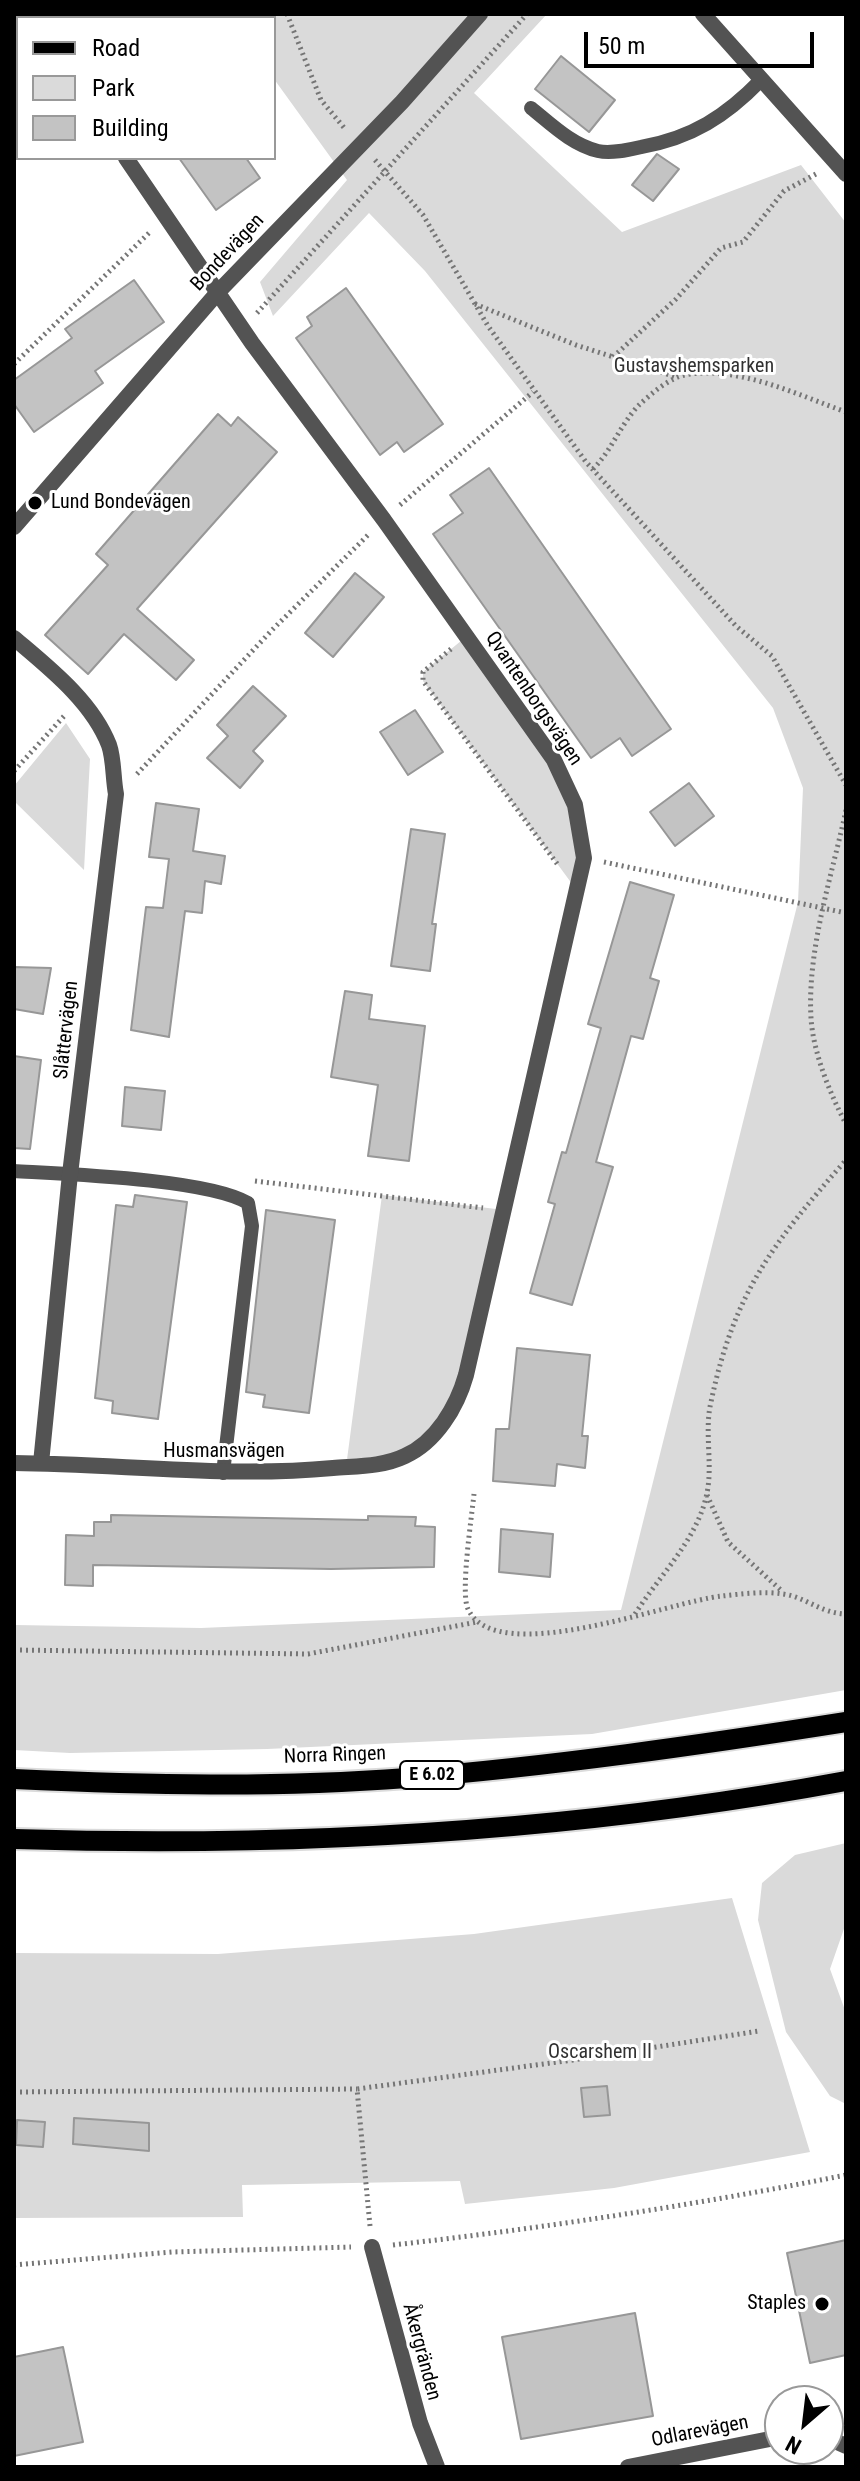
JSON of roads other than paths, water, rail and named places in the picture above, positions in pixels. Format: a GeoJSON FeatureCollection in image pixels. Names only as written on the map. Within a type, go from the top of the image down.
{"type":"FeatureCollection","features":[{"type":"Feature","properties":{"kind":"main road","name":"Norra Ringen"},"geometry":{"type":"LineString","coordinates":[[14,1779],[220,1784],[405,1778],[673,1749],[846,1722]]}},
{"type":"Feature","properties":{"kind":"main road"},"geometry":{"type":"LineString","coordinates":[[14,1839],[244,1843],[414,1834],[683,1808],[846,1781]]}},
{"type":"Feature","properties":{"kind":"street","name":"Bondevägen"},"geometry":{"type":"LineString","coordinates":[[14,527],[219,291],[359,146],[480,14]]}},
{"type":"Feature","properties":{"kind":"street"},"geometry":{"type":"LineString","coordinates":[[703,14],[846,174]]}},
{"type":"Feature","properties":{"kind":"street","name":"Qvantenborgsvägen"},"geometry":{"type":"LineString","coordinates":[[127,160],[243,328],[554,760],[575,805],[584,858],[578,892],[463,1385],[449,1415],[427,1439]]}},
{"type":"Feature","properties":{"kind":"street","name":"Slåttervägen"},"geometry":{"type":"LineString","coordinates":[[14,638],[79,699],[110,747],[116,794],[70,1174],[41,1463]]}},
{"type":"Feature","properties":{"kind":"street","name":"Husmansvägen"},"geometry":{"type":"LineString","coordinates":[[14,1463],[223,1473],[293,1472],[387,1463],[408,1455],[427,1439]]}},
{"type":"Feature","properties":{"kind":"street","name":"Åkergränden"},"geometry":{"type":"LineString","coordinates":[[372,2247],[420,2423],[437,2467]]}},
{"type":"Feature","properties":{"kind":"street","name":"Odlarevägen"},"geometry":{"type":"LineString","coordinates":[[628,2467],[764,2440]]}},
{"type":"Feature","properties":{"kind":"lane"},"geometry":{"type":"LineString","coordinates":[[531,108],[579,144],[600,152],[623,151],[688,135],[734,108],[761,80]]}},
{"type":"Feature","properties":{"kind":"lane"},"geometry":{"type":"LineString","coordinates":[[14,1171],[70,1174],[212,1192],[248,1203],[252,1226],[223,1473]]}},
{"type":"Feature","properties":{"kind":"place","name":"Lund Bondevägen"},"geometry":{"type":"Point","coordinates":[35,503]}},
{"type":"Feature","properties":{"kind":"place","name":"Staples"},"geometry":{"type":"Point","coordinates":[822,2304]}},
{"type":"Feature","properties":{"kind":"park label","name":"Gustavshemsparken"},"geometry":{"type":"Point","coordinates":[694,367]}},
{"type":"Feature","properties":{"kind":"park label","name":"Oscarshem II"},"geometry":{"type":"Point","coordinates":[600,2053]}}]}
